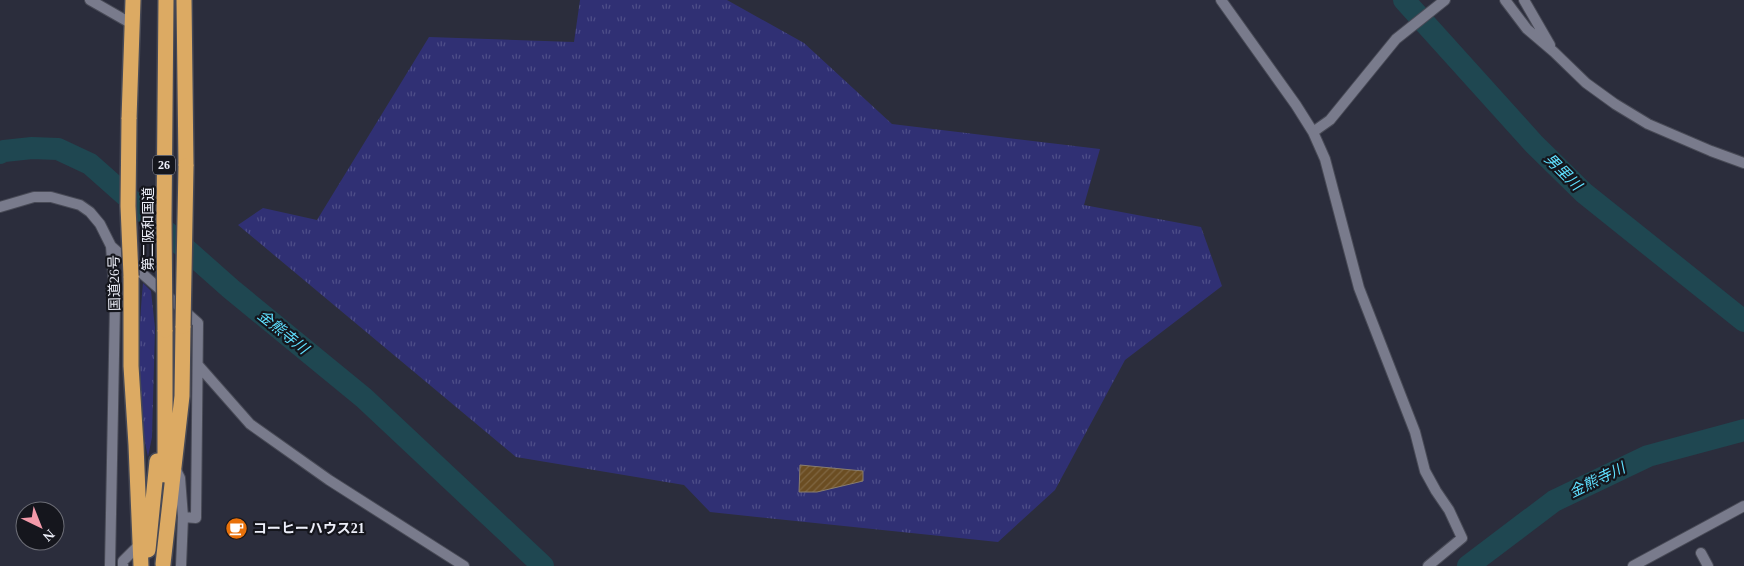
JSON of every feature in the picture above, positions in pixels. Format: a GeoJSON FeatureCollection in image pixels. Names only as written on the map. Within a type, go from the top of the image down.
{"type":"FeatureCollection","features":[{"type":"Feature","properties":{"kind":"highway","name":"国道26号"},"geometry":{"type":"LineString","coordinates":[[132,0],[128,206],[131,276],[131,366],[141,566]]}},
{"type":"Feature","properties":{"kind":"highway","name":"第二阪和国道"},"geometry":{"type":"LineString","coordinates":[[163,565],[166,330],[164,219],[166,0]]}},
{"type":"Feature","properties":{"kind":"highway","name":"26"},"geometry":{"type":"LineString","coordinates":[[163,565],[182,396],[186,166],[184,0]]}},
{"type":"Feature","properties":{"kind":"highway","name":"第二阪和国道"},"geometry":{"type":"LineString","coordinates":[[146,566],[164,397]]}},
{"type":"Feature","properties":{"kind":"street"},"geometry":{"type":"LineString","coordinates":[[90,0],[132,24]]}},
{"type":"Feature","properties":{"kind":"street"},"geometry":{"type":"LineString","coordinates":[[1221,0],[1296,105],[1313,132],[1325,159],[1359,288],[1415,432],[1425,471],[1462,538],[1428,566]]}},
{"type":"Feature","properties":{"kind":"street"},"geometry":{"type":"LineString","coordinates":[[1313,132],[1330,120],[1396,39],[1445,0]]}},
{"type":"Feature","properties":{"kind":"street"},"geometry":{"type":"LineString","coordinates":[[1505,0],[1527,29],[1586,83],[1615,104],[1648,124],[1744,163]]}},
{"type":"Feature","properties":{"kind":"street"},"geometry":{"type":"LineString","coordinates":[[1524,0],[1554,52]]}},
{"type":"Feature","properties":{"kind":"street"},"geometry":{"type":"LineString","coordinates":[[0,207],[34,197],[51,197],[80,205],[90,212],[100,224],[112,246],[198,323],[196,518],[183,517]]}},
{"type":"Feature","properties":{"kind":"street"},"geometry":{"type":"LineString","coordinates":[[110,566],[115,303],[112,246]]}},
{"type":"Feature","properties":{"kind":"street"},"geometry":{"type":"LineString","coordinates":[[198,365],[250,424],[329,480],[464,566]]}},
{"type":"Feature","properties":{"kind":"street"},"geometry":{"type":"LineString","coordinates":[[174,464],[180,478],[183,517],[181,566]]}},
{"type":"Feature","properties":{"kind":"street"},"geometry":{"type":"LineString","coordinates":[[1633,566],[1742,510]]}},
{"type":"Feature","properties":{"kind":"street"},"geometry":{"type":"LineString","coordinates":[[123,566],[123,562],[140,544]]}},
{"type":"Feature","properties":{"kind":"street"},"geometry":{"type":"LineString","coordinates":[[1700,553],[1708,566]]}},
{"type":"Feature","properties":{"kind":"green space"},"geometry":{"type":"Polygon","coordinates":[[[580,0],[727,0],[804,43],[892,124],[1100,149],[1084,205],[1201,227],[1222,286],[1125,360],[1055,490],[998,542],[710,512],[684,485],[516,457],[238,225],[263,208],[317,220],[429,37],[574,42],[580,0]]]}},
{"type":"Feature","properties":{"kind":"green space"},"geometry":{"type":"Polygon","coordinates":[[[143,283],[151,291],[155,328],[152,437],[148,457],[141,415],[139,370],[143,283]]]}},
{"type":"Feature","properties":{"kind":"building"},"geometry":{"type":"Polygon","coordinates":[[[800,465],[863,471],[863,481],[817,492],[799,492],[800,465]]]}},
{"type":"Feature","properties":{"kind":"waterway","name":"男里川"},"geometry":{"type":"LineString","coordinates":[[1404,0],[1534,144],[1584,193],[1744,321]]}},
{"type":"Feature","properties":{"kind":"waterway","name":"金熊寺川"},"geometry":{"type":"LineString","coordinates":[[0,153],[32,148],[58,149],[90,164],[231,289],[364,398],[543,566]]}},
{"type":"Feature","properties":{"kind":"waterway","name":"金熊寺川"},"geometry":{"type":"LineString","coordinates":[[1468,566],[1554,501],[1648,456],[1744,430]]}},
{"type":"Feature","properties":{"kind":"place","name":"コーヒーハウス21"},"geometry":{"type":"Point","coordinates":[237,528]}}]}
